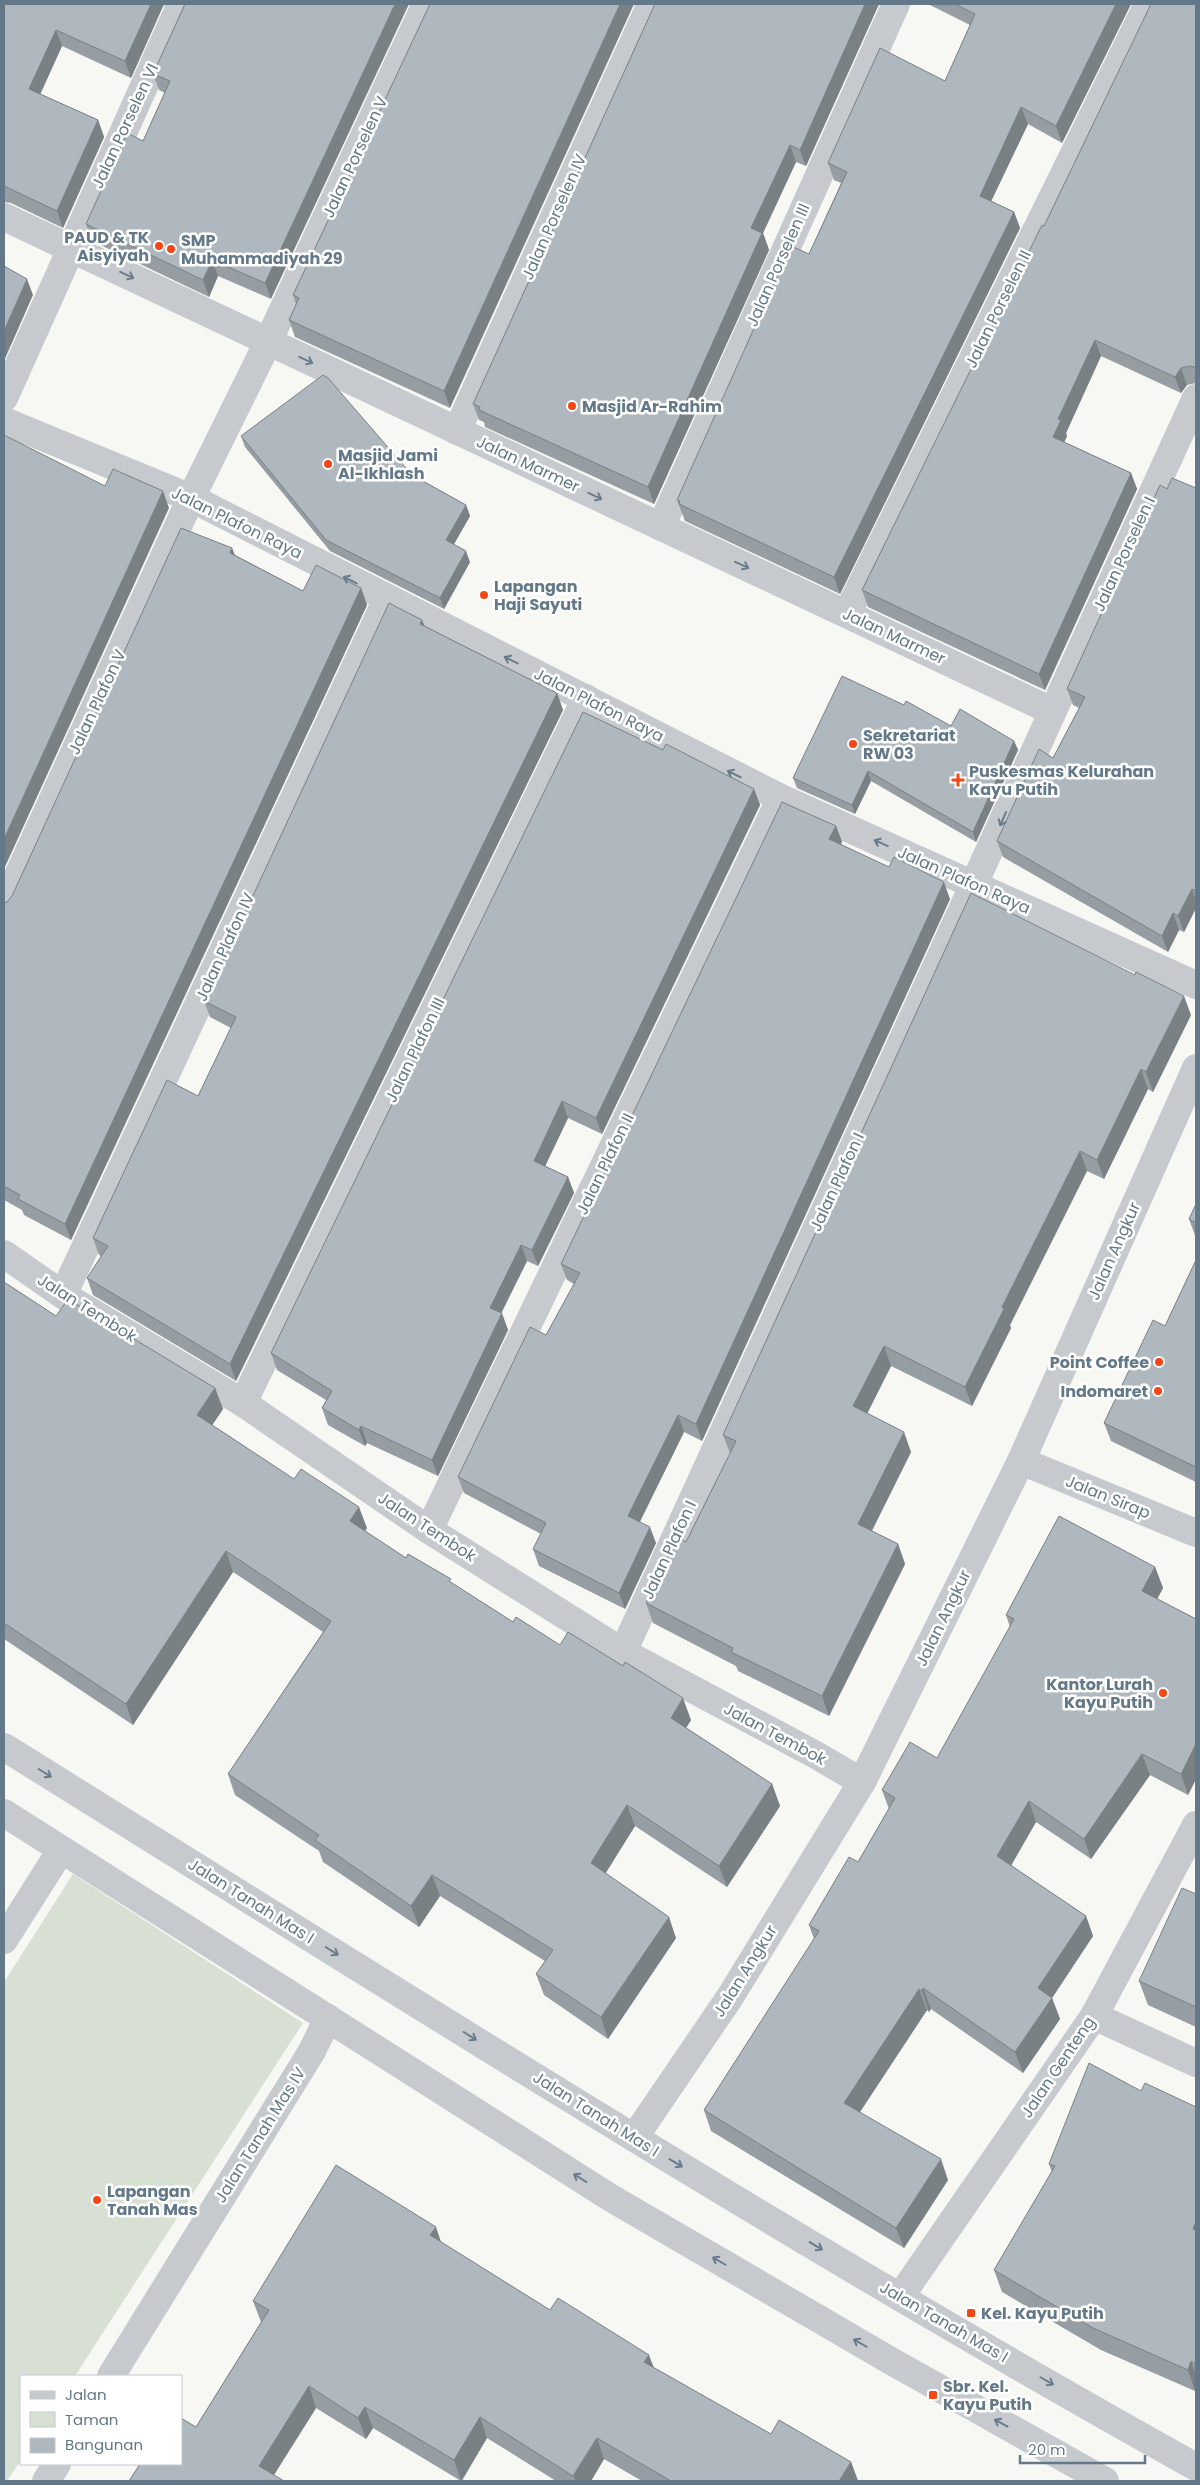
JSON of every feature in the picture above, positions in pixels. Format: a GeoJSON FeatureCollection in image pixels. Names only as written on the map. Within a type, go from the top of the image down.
{"type":"FeatureCollection","features":[{"type":"Feature","properties":{"kind":"street","name":"Jalan Porselen VI"},"geometry":{"type":"LineString","coordinates":[[4,398],[181,4]]}},
{"type":"Feature","properties":{"kind":"street","name":"Jalan Porselen V"},"geometry":{"type":"LineString","coordinates":[[190,498],[268,342],[426,4]]}},
{"type":"Feature","properties":{"kind":"street","name":"Jalan Porselen IV"},"geometry":{"type":"LineString","coordinates":[[457,430],[651,4]]}},
{"type":"Feature","properties":{"kind":"street","name":"Jalan Porselen III"},"geometry":{"type":"LineString","coordinates":[[660,527],[896,4]]}},
{"type":"Feature","properties":{"kind":"street","name":"Jalan Porselen II"},"geometry":{"type":"LineString","coordinates":[[847,614],[1148,4]]}},
{"type":"Feature","properties":{"kind":"street","name":"Jalan Marmer"},"geometry":{"type":"LineString","coordinates":[[4,217],[1052,711]]}},
{"type":"Feature","properties":{"kind":"street","name":"Jalan Porselen I"},"geometry":{"type":"LineString","coordinates":[[1052,711],[1196,398]]}},
{"type":"Feature","properties":{"kind":"street","name":"Jalan Plafon Raya"},"geometry":{"type":"LineString","coordinates":[[4,420],[190,498],[781,798],[1196,985]]}},
{"type":"Feature","properties":{"kind":"street","name":"Jalan Plafon V"},"geometry":{"type":"LineString","coordinates":[[4,906],[190,498]]}},
{"type":"Feature","properties":{"kind":"street","name":"Jalan Plafon IV"},"geometry":{"type":"LineString","coordinates":[[63,1296],[387,599]]}},
{"type":"Feature","properties":{"kind":"street","name":"Jalan Plafon III"},"geometry":{"type":"LineString","coordinates":[[243,1403],[586,698]]}},
{"type":"Feature","properties":{"kind":"street","name":"Jalan Plafon I"},"geometry":{"type":"LineString","coordinates":[[622,1652],[1052,711]]}},
{"type":"Feature","properties":{"kind":"street","name":"Jalan Plafon II"},"geometry":{"type":"LineString","coordinates":[[429,1530],[781,798]]}},
{"type":"Feature","properties":{"kind":"street","name":"Jalan Angkur"},"geometry":{"type":"LineString","coordinates":[[634,2138],[730,1997],[862,1782],[1021,1461],[1196,1068]]}},
{"type":"Feature","properties":{"kind":"street","name":"Jalan Tembok"},"geometry":{"type":"LineString","coordinates":[[4,1254],[63,1296],[243,1403],[429,1530],[622,1652],[816,1755],[862,1782]]}},
{"type":"Feature","properties":{"kind":"street","name":"Jalan Sirap"},"geometry":{"type":"LineString","coordinates":[[1021,1461],[1196,1533]]}},
{"type":"Feature","properties":{"kind":"street","name":"Jalan Tanah Mas I"},"geometry":{"type":"LineString","coordinates":[[4,1747],[634,2138],[900,2297],[1196,2467]]}},
{"type":"Feature","properties":{"kind":"street"},"geometry":{"type":"LineString","coordinates":[[4,1813],[611,2198],[891,2361],[1104,2481]]}},
{"type":"Feature","properties":{"kind":"street","name":"Jalan Genteng"},"geometry":{"type":"LineString","coordinates":[[900,2297],[1094,2016],[1196,1825]]}},
{"type":"Feature","properties":{"kind":"street"},"geometry":{"type":"LineString","coordinates":[[4,1940],[61,1850]]}},
{"type":"Feature","properties":{"kind":"street"},"geometry":{"type":"LineString","coordinates":[[1094,2016],[1196,2063]]}},
{"type":"Feature","properties":{"kind":"street","name":"Jalan Tanah Mas IV"},"geometry":{"type":"LineString","coordinates":[[112,2375],[312,2051],[328,2018]]}},
{"type":"Feature","properties":{"kind":"street"},"geometry":{"type":"LineString","coordinates":[[46,2481],[56,2465]]}},
{"type":"Feature","properties":{"kind":"green space","name":"Lapangan Tanah Mas"},"geometry":{"type":"Polygon","coordinates":[[[73,1874],[303,2023],[76,2375],[20,2375],[20,2462],[7,2481],[4,2481],[4,1982],[73,1874]]]}},
{"type":"Feature","properties":{"kind":"building"},"geometry":{"type":"Polygon","coordinates":[[[4,4],[151,4],[125,61],[56,30],[29,89],[98,120],[57,211],[4,186],[4,4]]]}},
{"type":"Feature","properties":{"kind":"building"},"geometry":{"type":"Polygon","coordinates":[[[185,4],[395,4],[265,283],[212,260],[203,280],[86,224],[127,133],[143,141],[170,81],[153,74],[185,4]]]}},
{"type":"Feature","properties":{"kind":"building"},"geometry":{"type":"Polygon","coordinates":[[[430,4],[620,4],[444,391],[289,320],[299,298],[293,295],[430,4]]]}},
{"type":"Feature","properties":{"kind":"building"},"geometry":{"type":"Polygon","coordinates":[[[655,4],[865,4],[800,150],[790,145],[751,228],[762,233],[648,487],[479,410],[480,407],[473,404],[655,4]]]}},
{"type":"Feature","properties":{"kind":"building"},"geometry":{"type":"Polygon","coordinates":[[[955,4],[1116,4],[1056,126],[1021,107],[980,196],[1014,212],[834,577],[679,504],[680,501],[677,500],[791,246],[809,254],[847,172],[828,163],[880,48],[945,81],[975,14],[955,4]]]}},
{"type":"Feature","properties":{"kind":"building"},"geometry":{"type":"Polygon","coordinates":[[[1151,4],[1196,4],[1196,367],[1181,368],[1175,377],[1095,340],[1058,419],[1061,420],[1053,437],[1131,473],[1039,674],[862,590],[1042,225],[1044,226],[1151,4]]]}},
{"type":"Feature","properties":{"kind":"building"},"geometry":{"type":"Polygon","coordinates":[[[4,266],[27,279],[4,331],[4,266]]]}},
{"type":"Feature","properties":{"kind":"building"},"geometry":{"type":"Polygon","coordinates":[[[323,375],[328,378],[412,475],[466,505],[446,540],[466,551],[440,598],[326,540],[241,436],[323,375]]]}},
{"type":"Feature","properties":{"kind":"building"},"geometry":{"type":"Polygon","coordinates":[[[4,435],[105,486],[113,469],[163,491],[4,839],[4,435]]]}},
{"type":"Feature","properties":{"kind":"building"},"geometry":{"type":"Polygon","coordinates":[[[1172,478],[1196,488],[1196,891],[1192,889],[1178,916],[1173,913],[1162,936],[997,841],[1039,749],[1053,758],[1085,697],[1067,689],[1160,485],[1167,489],[1172,478]]]}},
{"type":"Feature","properties":{"kind":"building"},"geometry":{"type":"Polygon","coordinates":[[[181,528],[232,548],[230,553],[303,591],[316,565],[361,588],[65,1224],[18,1199],[20,1195],[4,1186],[4,903],[12,896],[181,528]]]}},
{"type":"Feature","properties":{"kind":"building"},"geometry":{"type":"Polygon","coordinates":[[[389,603],[422,620],[420,624],[557,693],[230,1364],[87,1278],[108,1246],[93,1238],[167,1080],[198,1096],[236,1017],[204,1001],[389,603]]]}},
{"type":"Feature","properties":{"kind":"building"},"geometry":{"type":"Polygon","coordinates":[[[842,676],[904,705],[906,701],[951,726],[960,709],[1014,741],[973,832],[868,771],[852,805],[793,778],[842,676]]]}},
{"type":"Feature","properties":{"kind":"building"},"geometry":{"type":"Polygon","coordinates":[[[583,712],[663,750],[666,744],[754,789],[596,1118],[562,1101],[534,1161],[568,1177],[532,1250],[521,1245],[490,1308],[502,1313],[432,1460],[361,1426],[359,1430],[322,1408],[332,1391],[271,1353],[583,712]]]}},
{"type":"Feature","properties":{"kind":"building"},"geometry":{"type":"Polygon","coordinates":[[[782,802],[836,826],[829,839],[889,867],[894,857],[944,882],[696,1424],[678,1415],[628,1516],[650,1527],[619,1593],[533,1549],[546,1523],[458,1477],[530,1327],[546,1335],[580,1273],[561,1264],[782,802]]]}},
{"type":"Feature","properties":{"kind":"building"},"geometry":{"type":"Polygon","coordinates":[[[971,893],[1135,975],[1136,972],[1184,996],[1146,1072],[1141,1069],[1097,1160],[1080,1151],[1002,1307],[1004,1309],[965,1387],[884,1346],[853,1406],[904,1432],[858,1524],[898,1544],[822,1696],[731,1652],[733,1648],[646,1603],[677,1537],[686,1542],[736,1441],[723,1435],[971,893]]]}},
{"type":"Feature","properties":{"kind":"building"},"geometry":{"type":"Polygon","coordinates":[[[1196,1204],[1196,1223],[1189,1219],[1196,1204]]]}},
{"type":"Feature","properties":{"kind":"building"},"geometry":{"type":"Polygon","coordinates":[[[1196,1260],[1196,1467],[1104,1423],[1153,1320],[1165,1326],[1196,1260]]]}},
{"type":"Feature","properties":{"kind":"building"},"geometry":{"type":"Polygon","coordinates":[[[4,1282],[56,1316],[68,1299],[215,1388],[197,1415],[294,1479],[301,1469],[359,1507],[350,1521],[406,1558],[408,1554],[451,1579],[449,1581],[513,1622],[516,1617],[560,1645],[568,1632],[623,1666],[625,1662],[683,1698],[671,1718],[772,1784],[719,1866],[627,1805],[591,1863],[669,1917],[601,2017],[536,1974],[553,1950],[432,1875],[411,1906],[315,1840],[319,1835],[228,1774],[331,1621],[226,1551],[126,1704],[4,1623],[4,1282]]]}},
{"type":"Feature","properties":{"kind":"building"},"geometry":{"type":"Polygon","coordinates":[[[1059,1516],[1155,1567],[1142,1591],[1196,1619],[1196,1744],[1181,1774],[1142,1754],[1084,1839],[1029,1801],[997,1856],[1086,1916],[1038,1988],[1052,1998],[1015,2052],[923,1988],[922,1991],[919,1989],[844,2103],[941,2159],[896,2228],[704,2110],[819,1931],[809,1925],[849,1857],[858,1862],[895,1798],[882,1790],[910,1742],[937,1758],[1014,1619],[1006,1615],[1059,1516]]]}},
{"type":"Feature","properties":{"kind":"building"},"geometry":{"type":"Polygon","coordinates":[[[1182,1888],[1196,1894],[1196,2007],[1139,1981],[1182,1888]]]}},
{"type":"Feature","properties":{"kind":"building"},"geometry":{"type":"Polygon","coordinates":[[[1089,2063],[1141,2091],[1145,2083],[1196,2107],[1196,2221],[1193,2229],[1196,2230],[1196,2364],[1191,2361],[1188,2370],[1093,2328],[994,2270],[1055,2166],[1049,2164],[1089,2063]]]}},
{"type":"Feature","properties":{"kind":"building"},"geometry":{"type":"Polygon","coordinates":[[[336,2165],[436,2227],[430,2235],[550,2310],[558,2298],[649,2355],[644,2362],[771,2434],[779,2420],[851,2462],[839,2481],[671,2481],[597,2438],[573,2476],[480,2417],[454,2460],[365,2407],[358,2418],[309,2386],[259,2466],[284,2481],[129,2481],[139,2465],[182,2465],[182,2419],[196,2427],[269,2310],[253,2301],[336,2165]]]}},
{"type":"Feature","properties":{"kind":"place","name":"PAUD & TK Aisyiyah"},"geometry":{"type":"Point","coordinates":[159,246]}},
{"type":"Feature","properties":{"kind":"place","name":"SMP Muhammadiyah 29"},"geometry":{"type":"Point","coordinates":[171,249]}},
{"type":"Feature","properties":{"kind":"place","name":"Masjid Ar-Rahim"},"geometry":{"type":"Point","coordinates":[572,406]}},
{"type":"Feature","properties":{"kind":"place","name":"Masjid Jami Al-Ikhlash"},"geometry":{"type":"Point","coordinates":[328,464]}},
{"type":"Feature","properties":{"kind":"place","name":"Lapangan Haji Sayuti"},"geometry":{"type":"Point","coordinates":[484,595]}},
{"type":"Feature","properties":{"kind":"place","name":"Sekretariat RW 03"},"geometry":{"type":"Point","coordinates":[853,744]}},
{"type":"Feature","properties":{"kind":"place","name":"Puskesmas Kelurahan Kayu Putih"},"geometry":{"type":"Point","coordinates":[958,780]}},
{"type":"Feature","properties":{"kind":"place","name":"Point Coffee"},"geometry":{"type":"Point","coordinates":[1159,1362]}},
{"type":"Feature","properties":{"kind":"place","name":"Indomaret"},"geometry":{"type":"Point","coordinates":[1158,1391]}},
{"type":"Feature","properties":{"kind":"place","name":"Kantor Lurah Kayu Putih"},"geometry":{"type":"Point","coordinates":[1163,1693]}},
{"type":"Feature","properties":{"kind":"place","name":"Lapangan Tanah Mas"},"geometry":{"type":"Point","coordinates":[97,2200]}},
{"type":"Feature","properties":{"kind":"place","name":"Kel. Kayu Putih"},"geometry":{"type":"Point","coordinates":[971,2313]}},
{"type":"Feature","properties":{"kind":"place","name":"Sbr. Kel. Kayu Putih"},"geometry":{"type":"Point","coordinates":[933,2395]}}]}
